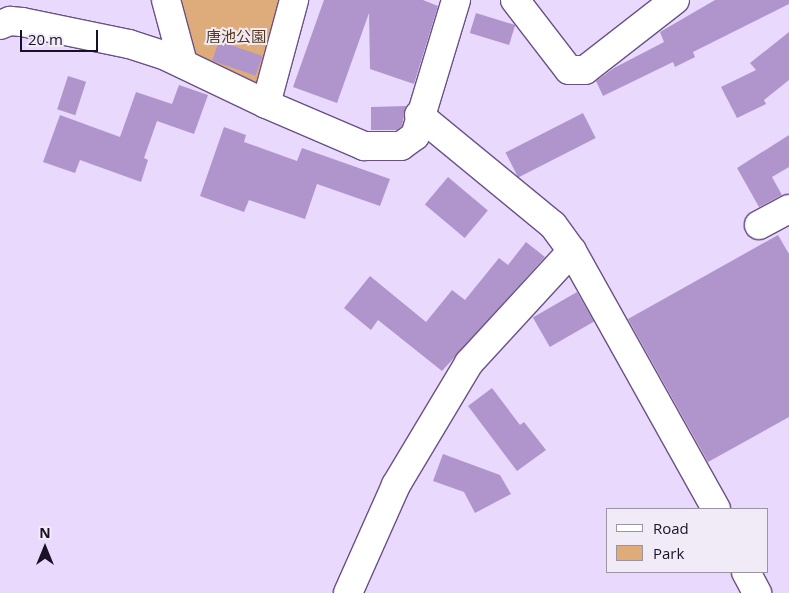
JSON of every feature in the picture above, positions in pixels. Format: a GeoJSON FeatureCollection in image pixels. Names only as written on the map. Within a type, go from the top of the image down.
{"type":"FeatureCollection","features":[{"type":"Feature","properties":{"kind":"street"},"geometry":{"type":"LineString","coordinates":[[166,0],[184,64]]}},
{"type":"Feature","properties":{"kind":"street"},"geometry":{"type":"LineString","coordinates":[[266,104],[294,0]]}},
{"type":"Feature","properties":{"kind":"street"},"geometry":{"type":"LineString","coordinates":[[0,25],[10,21],[76,32],[128,44],[184,64],[266,104],[364,146],[401,146],[415,136],[419,114],[456,0]]}},
{"type":"Feature","properties":{"kind":"street"},"geometry":{"type":"LineString","coordinates":[[515,0],[569,70],[584,70],[675,0]]}},
{"type":"Feature","properties":{"kind":"street"},"geometry":{"type":"LineString","coordinates":[[419,114],[553,225],[572,251],[715,508]]}},
{"type":"Feature","properties":{"kind":"street"},"geometry":{"type":"LineString","coordinates":[[759,225],[789,209]]}},
{"type":"Feature","properties":{"kind":"street"},"geometry":{"type":"LineString","coordinates":[[348,593],[396,485],[469,363],[572,251]]}},
{"type":"Feature","properties":{"kind":"street"},"geometry":{"type":"LineString","coordinates":[[747,573],[757,593]]}},
{"type":"Feature","properties":{"kind":"green space","name":"唐池公園"},"geometry":{"type":"Polygon","coordinates":[[[176,0],[284,0],[261,89],[192,57],[176,0]]]}},
{"type":"Feature","properties":{"kind":"building"},"geometry":{"type":"Polygon","coordinates":[[[324,0],[423,0],[438,6],[414,84],[370,69],[369,13],[337,103],[293,87],[324,0]]]}},
{"type":"Feature","properties":{"kind":"building"},"geometry":{"type":"Polygon","coordinates":[[[715,0],[789,0],[789,4],[693,52],[695,57],[675,67],[673,62],[603,96],[596,81],[614,68],[664,42],[660,32],[715,0]]]}},
{"type":"Feature","properties":{"kind":"building"},"geometry":{"type":"Polygon","coordinates":[[[476,13],[515,25],[509,45],[470,33],[476,13]]]}},
{"type":"Feature","properties":{"kind":"building"},"geometry":{"type":"Polygon","coordinates":[[[789,32],[789,80],[764,100],[766,104],[737,118],[721,87],[756,70],[750,63],[789,32]]]}},
{"type":"Feature","properties":{"kind":"building"},"geometry":{"type":"Polygon","coordinates":[[[219,41],[262,56],[256,76],[212,61],[219,41]]]}},
{"type":"Feature","properties":{"kind":"building"},"geometry":{"type":"Polygon","coordinates":[[[68,76],[86,82],[75,115],[57,109],[68,76]]]}},
{"type":"Feature","properties":{"kind":"building"},"geometry":{"type":"Polygon","coordinates":[[[179,85],[208,95],[194,134],[157,121],[144,158],[148,160],[141,182],[80,160],[75,173],[43,162],[60,115],[120,137],[136,92],[172,104],[179,85]]]}},
{"type":"Feature","properties":{"kind":"building"},"geometry":{"type":"Polygon","coordinates":[[[406,106],[402,126],[397,130],[371,130],[371,107],[406,106]]]}},
{"type":"Feature","properties":{"kind":"building"},"geometry":{"type":"Polygon","coordinates":[[[583,113],[596,138],[518,177],[505,152],[583,113]]]}},
{"type":"Feature","properties":{"kind":"building"},"geometry":{"type":"Polygon","coordinates":[[[224,127],[246,135],[244,142],[297,161],[302,148],[390,179],[380,206],[317,184],[305,219],[249,200],[244,212],[200,196],[224,127]]]}},
{"type":"Feature","properties":{"kind":"building"},"geometry":{"type":"Polygon","coordinates":[[[789,135],[789,167],[772,177],[782,195],[759,207],[737,168],[789,135]]]}},
{"type":"Feature","properties":{"kind":"building"},"geometry":{"type":"Polygon","coordinates":[[[448,177],[488,210],[465,238],[425,205],[448,177]]]}},
{"type":"Feature","properties":{"kind":"building"},"geometry":{"type":"Polygon","coordinates":[[[778,235],[789,254],[789,417],[708,462],[628,319],[778,235]]]}},
{"type":"Feature","properties":{"kind":"building"},"geometry":{"type":"Polygon","coordinates":[[[526,242],[545,257],[442,371],[378,320],[371,330],[344,308],[370,276],[426,322],[452,290],[465,300],[499,258],[508,265],[526,242]]]}},
{"type":"Feature","properties":{"kind":"building"},"geometry":{"type":"Polygon","coordinates":[[[577,292],[594,321],[550,347],[533,318],[577,292]]]}},
{"type":"Feature","properties":{"kind":"building"},"geometry":{"type":"Polygon","coordinates":[[[492,388],[520,425],[524,422],[546,450],[517,471],[468,406],[492,388]]]}},
{"type":"Feature","properties":{"kind":"building"},"geometry":{"type":"Polygon","coordinates":[[[443,454],[500,475],[511,494],[475,513],[464,492],[433,481],[443,454]]]}}]}
